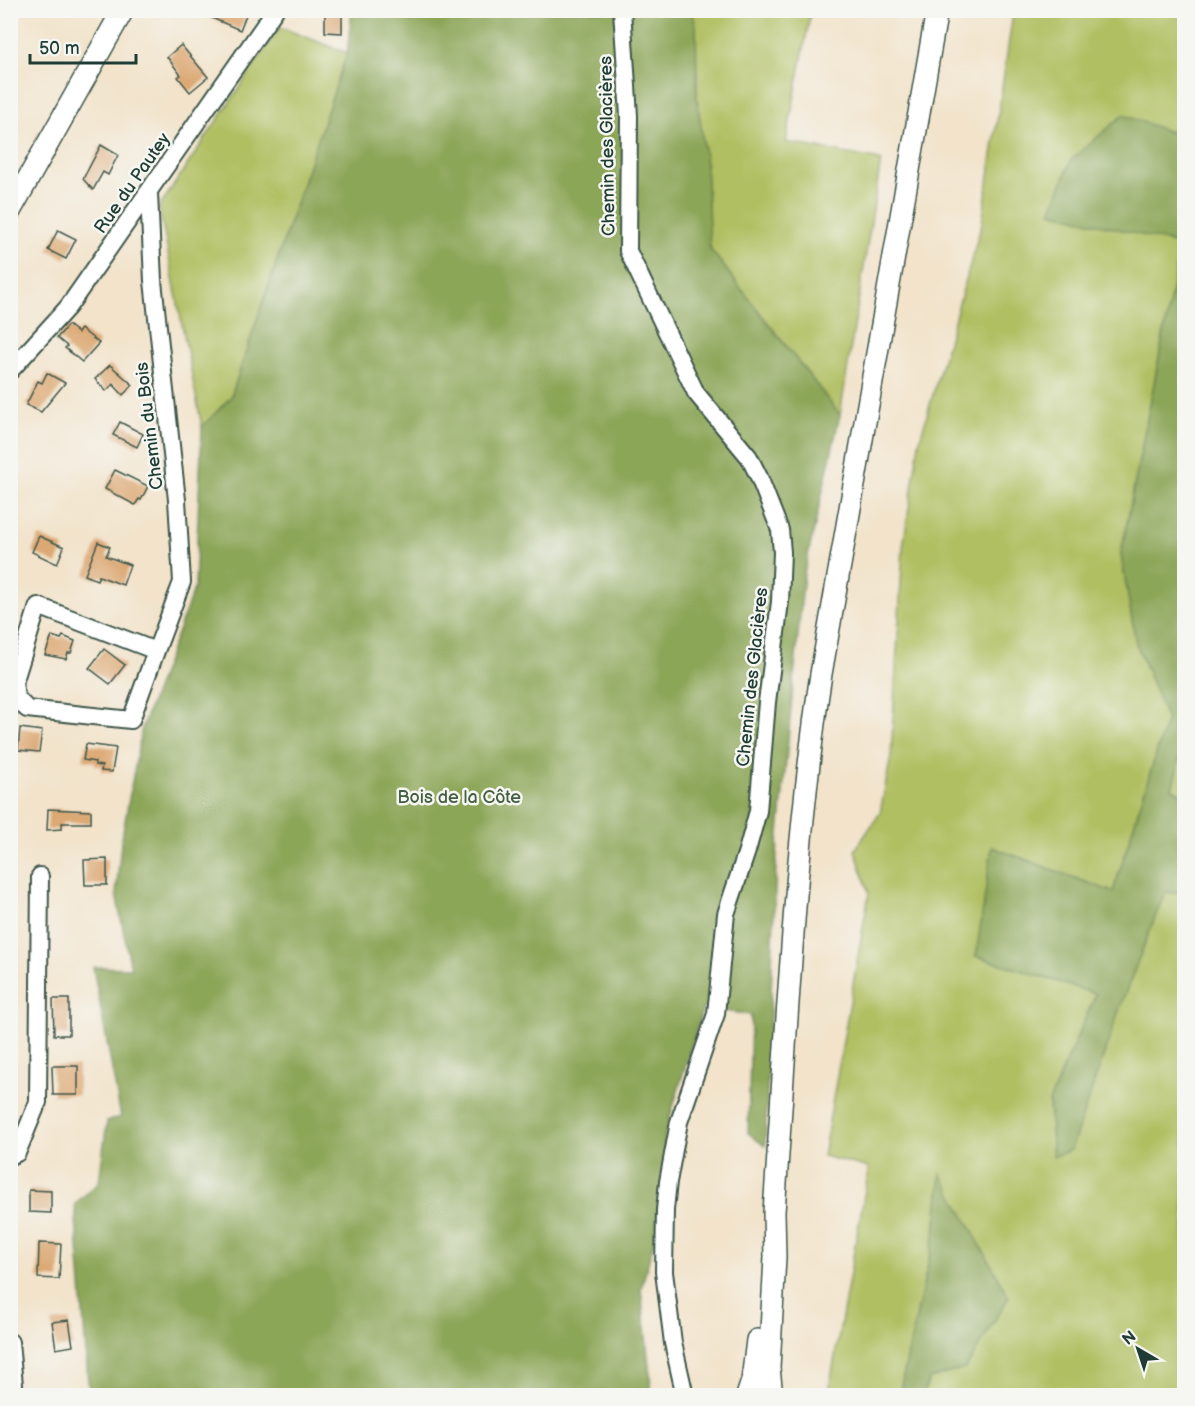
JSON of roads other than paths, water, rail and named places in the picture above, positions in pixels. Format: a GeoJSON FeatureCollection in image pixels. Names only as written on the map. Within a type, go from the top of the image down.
{"type":"FeatureCollection","features":[{"type":"Feature","properties":{"kind":"main road"},"geometry":{"type":"LineString","coordinates":[[10,211],[123,10]]}},
{"type":"Feature","properties":{"kind":"main road"},"geometry":{"type":"LineString","coordinates":[[772,1395],[769,1368],[775,1257],[774,1212],[793,918],[808,767],[821,674],[937,10]]}},
{"type":"Feature","properties":{"kind":"main road"},"geometry":{"type":"LineString","coordinates":[[747,1395],[755,1366],[766,1256],[774,1212]]}},
{"type":"Feature","properties":{"kind":"street","name":"Rue du Pautey"},"geometry":{"type":"LineString","coordinates":[[10,371],[68,307],[275,10]]}},
{"type":"Feature","properties":{"kind":"street","name":"Chemin des Glacières"},"geometry":{"type":"LineString","coordinates":[[622,10],[629,116],[628,251],[696,393],[749,457],[780,530],[782,552],[780,602],[767,702],[758,811],[726,914],[716,1014],[678,1122],[668,1182],[664,1272],[673,1343],[685,1395]]}},
{"type":"Feature","properties":{"kind":"street","name":"Chemin du Bois"},"geometry":{"type":"LineString","coordinates":[[149,193],[153,281],[177,500],[182,582],[131,720],[27,709],[16,697],[14,684],[38,606],[156,651]]}},
{"type":"Feature","properties":{"kind":"street"},"geometry":{"type":"LineString","coordinates":[[10,1156],[17,1153],[38,1102],[39,876]]}},
{"type":"Feature","properties":{"kind":"street"},"geometry":{"type":"LineString","coordinates":[[10,1342],[15,1395]]}},
{"type":"Feature","properties":{"kind":"street","name":"Chemin des Glacières"},"geometry":{"type":"LineString","coordinates":[[681,1375],[694,1395]]}},
{"type":"Feature","properties":{"kind":"park label","name":"Bois de la Côte"},"geometry":{"type":"Point","coordinates":[459,797]}}]}
